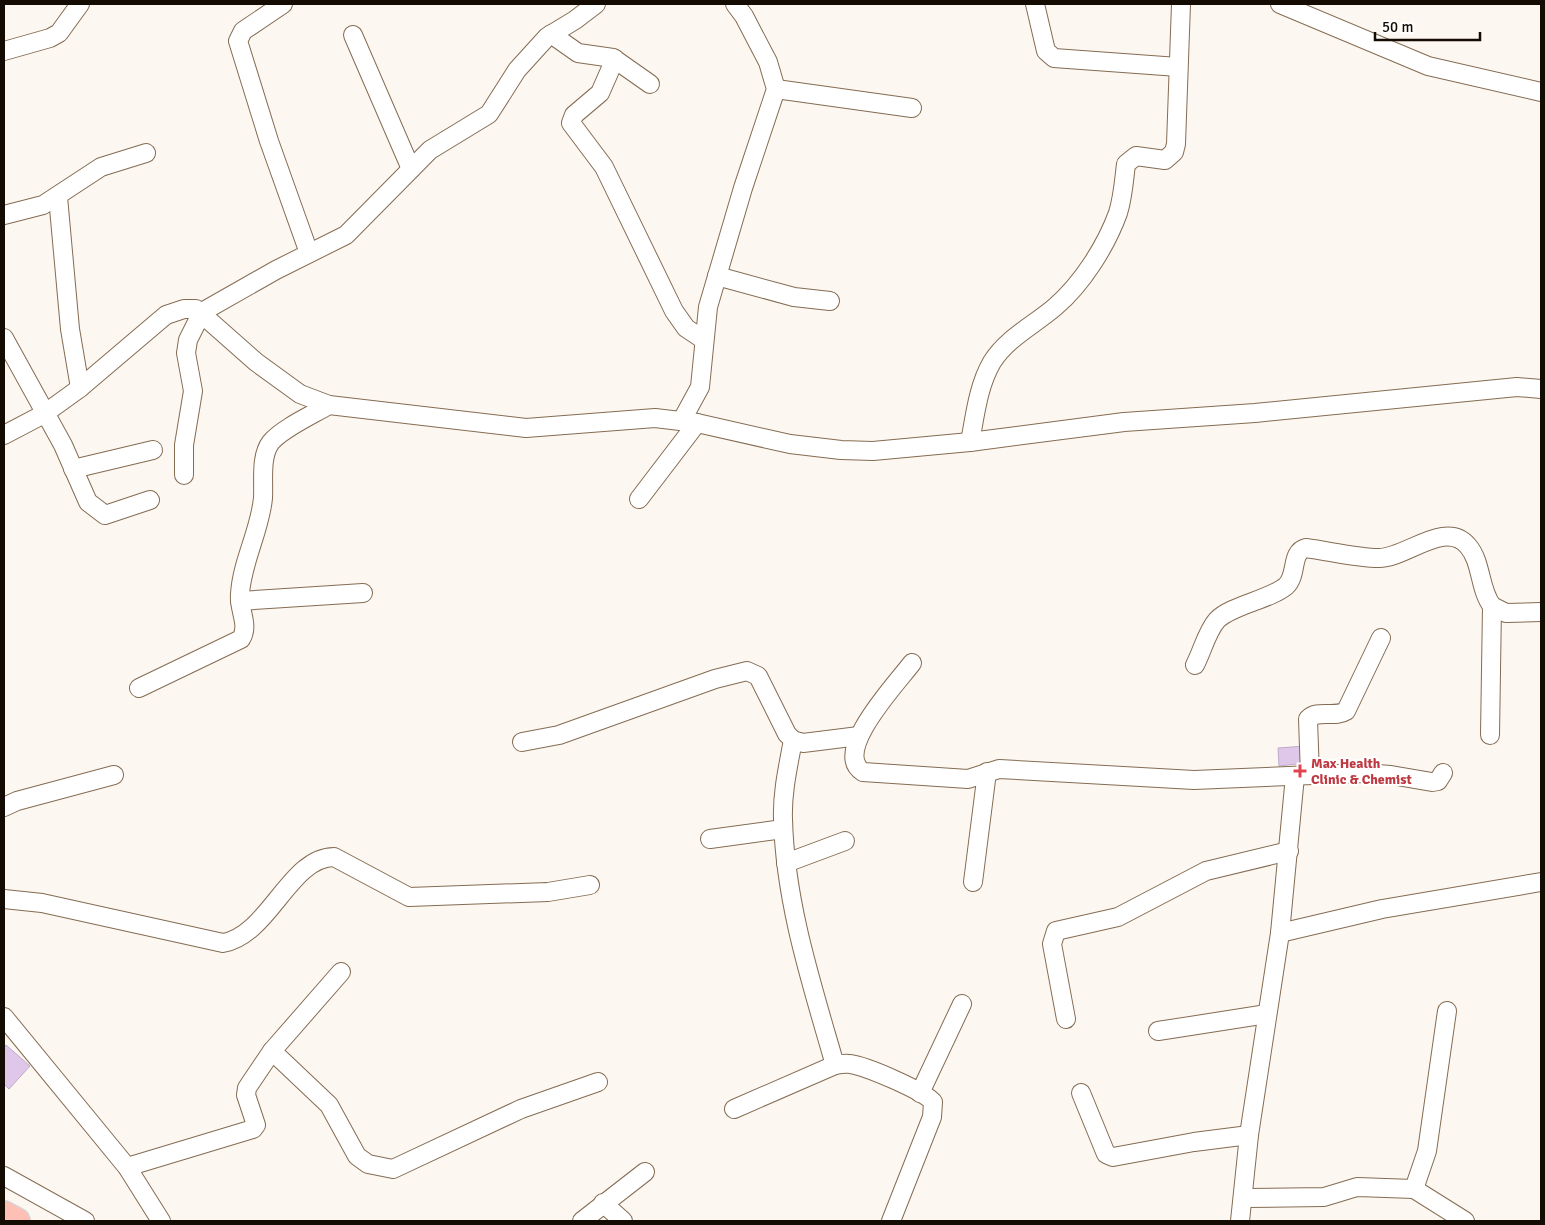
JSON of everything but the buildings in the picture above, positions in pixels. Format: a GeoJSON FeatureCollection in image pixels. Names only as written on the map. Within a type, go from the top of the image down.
{"type":"FeatureCollection","features":[{"type":"Feature","properties":{"kind":"highway"},"geometry":{"type":"LineString","coordinates":[[4,1214],[17,1221]]}},
{"type":"Feature","properties":{"kind":"street"},"geometry":{"type":"LineString","coordinates":[[4,51],[50,38],[58,33],[80,4]]}},
{"type":"Feature","properties":{"kind":"street"},"geometry":{"type":"LineString","coordinates":[[283,4],[243,32],[238,41],[269,141],[309,253]]}},
{"type":"Feature","properties":{"kind":"street"},"geometry":{"type":"LineString","coordinates":[[184,475],[184,445],[193,391],[186,353],[188,340],[202,312],[309,253],[346,235],[430,150],[489,114],[517,70],[551,34],[575,20],[596,4]]}},
{"type":"Feature","properties":{"kind":"street"},"geometry":{"type":"LineString","coordinates":[[639,499],[689,421],[700,387],[708,307],[776,90],[768,62],[744,16],[735,4]]}},
{"type":"Feature","properties":{"kind":"street"},"geometry":{"type":"LineString","coordinates":[[1035,4],[1046,51],[1054,58],[1178,67]]}},
{"type":"Feature","properties":{"kind":"street"},"geometry":{"type":"LineString","coordinates":[[970,442],[983,383],[993,361],[1019,334],[1061,301],[1085,272],[1099,251],[1118,213],[1126,164],[1136,156],[1165,160],[1174,152],[1176,144],[1180,4]]}},
{"type":"Feature","properties":{"kind":"street"},"geometry":{"type":"LineString","coordinates":[[1280,4],[1428,66],[1541,92]]}},
{"type":"Feature","properties":{"kind":"street"},"geometry":{"type":"LineString","coordinates":[[551,34],[578,53],[615,59],[650,84]]}},
{"type":"Feature","properties":{"kind":"street"},"geometry":{"type":"LineString","coordinates":[[353,35],[411,169]]}},
{"type":"Feature","properties":{"kind":"street"},"geometry":{"type":"LineString","coordinates":[[615,59],[600,93],[574,115],[572,126],[604,167],[674,311],[686,328],[704,340]]}},
{"type":"Feature","properties":{"kind":"street"},"geometry":{"type":"LineString","coordinates":[[776,90],[912,108]]}},
{"type":"Feature","properties":{"kind":"street"},"geometry":{"type":"LineString","coordinates":[[4,215],[44,205],[100,167],[146,153]]}},
{"type":"Feature","properties":{"kind":"street"},"geometry":{"type":"LineString","coordinates":[[58,196],[70,329],[80,388]]}},
{"type":"Feature","properties":{"kind":"street"},"geometry":{"type":"LineString","coordinates":[[717,276],[794,297],[830,301]]}},
{"type":"Feature","properties":{"kind":"street"},"geometry":{"type":"LineString","coordinates":[[4,435],[44,414],[80,388],[166,315],[190,309],[202,312],[256,362],[300,394],[329,405],[526,428],[626,418],[689,421],[782,442],[841,450],[894,450],[1124,422],[1255,413],[1517,387],[1541,388]]}},
{"type":"Feature","properties":{"kind":"street"},"geometry":{"type":"LineString","coordinates":[[4,338],[44,414],[63,445],[88,502],[105,515],[150,500]]}},
{"type":"Feature","properties":{"kind":"street"},"geometry":{"type":"LineString","coordinates":[[139,688],[241,639],[244,628],[240,601],[242,577],[257,533],[263,499],[266,451],[271,442],[280,435],[329,405]]}},
{"type":"Feature","properties":{"kind":"street"},"geometry":{"type":"LineString","coordinates":[[74,469],[153,450]]}},
{"type":"Feature","properties":{"kind":"street"},"geometry":{"type":"LineString","coordinates":[[1195,665],[1218,620],[1282,588],[1292,578],[1296,557],[1306,548],[1381,558],[1437,538],[1453,536],[1462,540],[1472,552],[1492,606],[1490,735]]}},
{"type":"Feature","properties":{"kind":"street"},"geometry":{"type":"LineString","coordinates":[[240,601],[363,593]]}},
{"type":"Feature","properties":{"kind":"street"},"geometry":{"type":"LineString","coordinates":[[1492,606],[1506,613],[1541,612]]}},
{"type":"Feature","properties":{"kind":"street"},"geometry":{"type":"LineString","coordinates":[[1240,1221],[1244,1198],[1249,1135],[1280,933],[1289,851],[1302,776],[1308,718],[1314,714],[1339,714],[1346,711],[1382,638]]}},
{"type":"Feature","properties":{"kind":"street"},"geometry":{"type":"LineString","coordinates":[[912,663],[867,722],[859,736],[853,759],[854,764],[863,772],[968,779],[984,776],[987,772],[999,769],[1194,780],[1376,774],[1432,782],[1438,781],[1443,773]]}},
{"type":"Feature","properties":{"kind":"street"},"geometry":{"type":"LineString","coordinates":[[522,742],[559,735],[714,679],[747,671],[758,676],[787,734],[793,740],[803,743],[859,736]]}},
{"type":"Feature","properties":{"kind":"street"},"geometry":{"type":"LineString","coordinates":[[793,740],[784,789],[783,829],[786,863],[801,946],[835,1065]]}},
{"type":"Feature","properties":{"kind":"street"},"geometry":{"type":"LineString","coordinates":[[974,882],[987,772]]}},
{"type":"Feature","properties":{"kind":"street"},"geometry":{"type":"LineString","coordinates":[[4,807],[17,801],[114,776]]}},
{"type":"Feature","properties":{"kind":"street"},"geometry":{"type":"LineString","coordinates":[[710,839],[783,829]]}},
{"type":"Feature","properties":{"kind":"street"},"geometry":{"type":"LineString","coordinates":[[786,863],[845,842]]}},
{"type":"Feature","properties":{"kind":"street"},"geometry":{"type":"LineString","coordinates":[[1066,1018],[1052,944],[1054,935],[1059,929],[1107,921],[1206,871],[1289,851]]}},
{"type":"Feature","properties":{"kind":"street"},"geometry":{"type":"LineString","coordinates":[[4,899],[42,903],[223,943],[233,941],[261,918],[309,864],[327,857],[334,857],[409,897],[548,892],[590,885]]}},
{"type":"Feature","properties":{"kind":"street"},"geometry":{"type":"LineString","coordinates":[[1280,933],[1382,909],[1541,882]]}},
{"type":"Feature","properties":{"kind":"street"},"geometry":{"type":"LineString","coordinates":[[127,1167],[253,1129],[256,1125],[255,1117],[246,1091],[272,1051],[341,972]]}},
{"type":"Feature","properties":{"kind":"street"},"geometry":{"type":"LineString","coordinates":[[920,1093],[962,1004]]}},
{"type":"Feature","properties":{"kind":"street"},"geometry":{"type":"LineString","coordinates":[[1414,1189],[1427,1151],[1447,1012]]}},
{"type":"Feature","properties":{"kind":"street"},"geometry":{"type":"LineString","coordinates":[[1158,1031],[1267,1014]]}},
{"type":"Feature","properties":{"kind":"street"},"geometry":{"type":"LineString","coordinates":[[6,1025],[127,1167],[161,1221]]}},
{"type":"Feature","properties":{"kind":"street"},"geometry":{"type":"LineString","coordinates":[[272,1051],[329,1104],[357,1156],[368,1164],[382,1169],[393,1169],[521,1109],[598,1082]]}},
{"type":"Feature","properties":{"kind":"street"},"geometry":{"type":"LineString","coordinates":[[734,1109],[843,1063],[862,1066],[920,1093],[933,1102],[932,1116],[891,1221]]}},
{"type":"Feature","properties":{"kind":"street"},"geometry":{"type":"LineString","coordinates":[[1081,1093],[1106,1154],[1110,1156],[1122,1157],[1194,1142],[1249,1135]]}},
{"type":"Feature","properties":{"kind":"street"},"geometry":{"type":"LineString","coordinates":[[582,1221],[602,1203],[645,1172]]}},
{"type":"Feature","properties":{"kind":"street"},"geometry":{"type":"LineString","coordinates":[[4,1176],[85,1221]]}},
{"type":"Feature","properties":{"kind":"street"},"geometry":{"type":"LineString","coordinates":[[1244,1198],[1324,1197],[1357,1187],[1414,1189],[1465,1221]]}},
{"type":"Feature","properties":{"kind":"street"},"geometry":{"type":"LineString","coordinates":[[602,1203],[624,1221]]}},
{"type":"Feature","properties":{"kind":"place","name":"Max Health Clinic & Chemist"},"geometry":{"type":"Point","coordinates":[1300,771]}}]}
